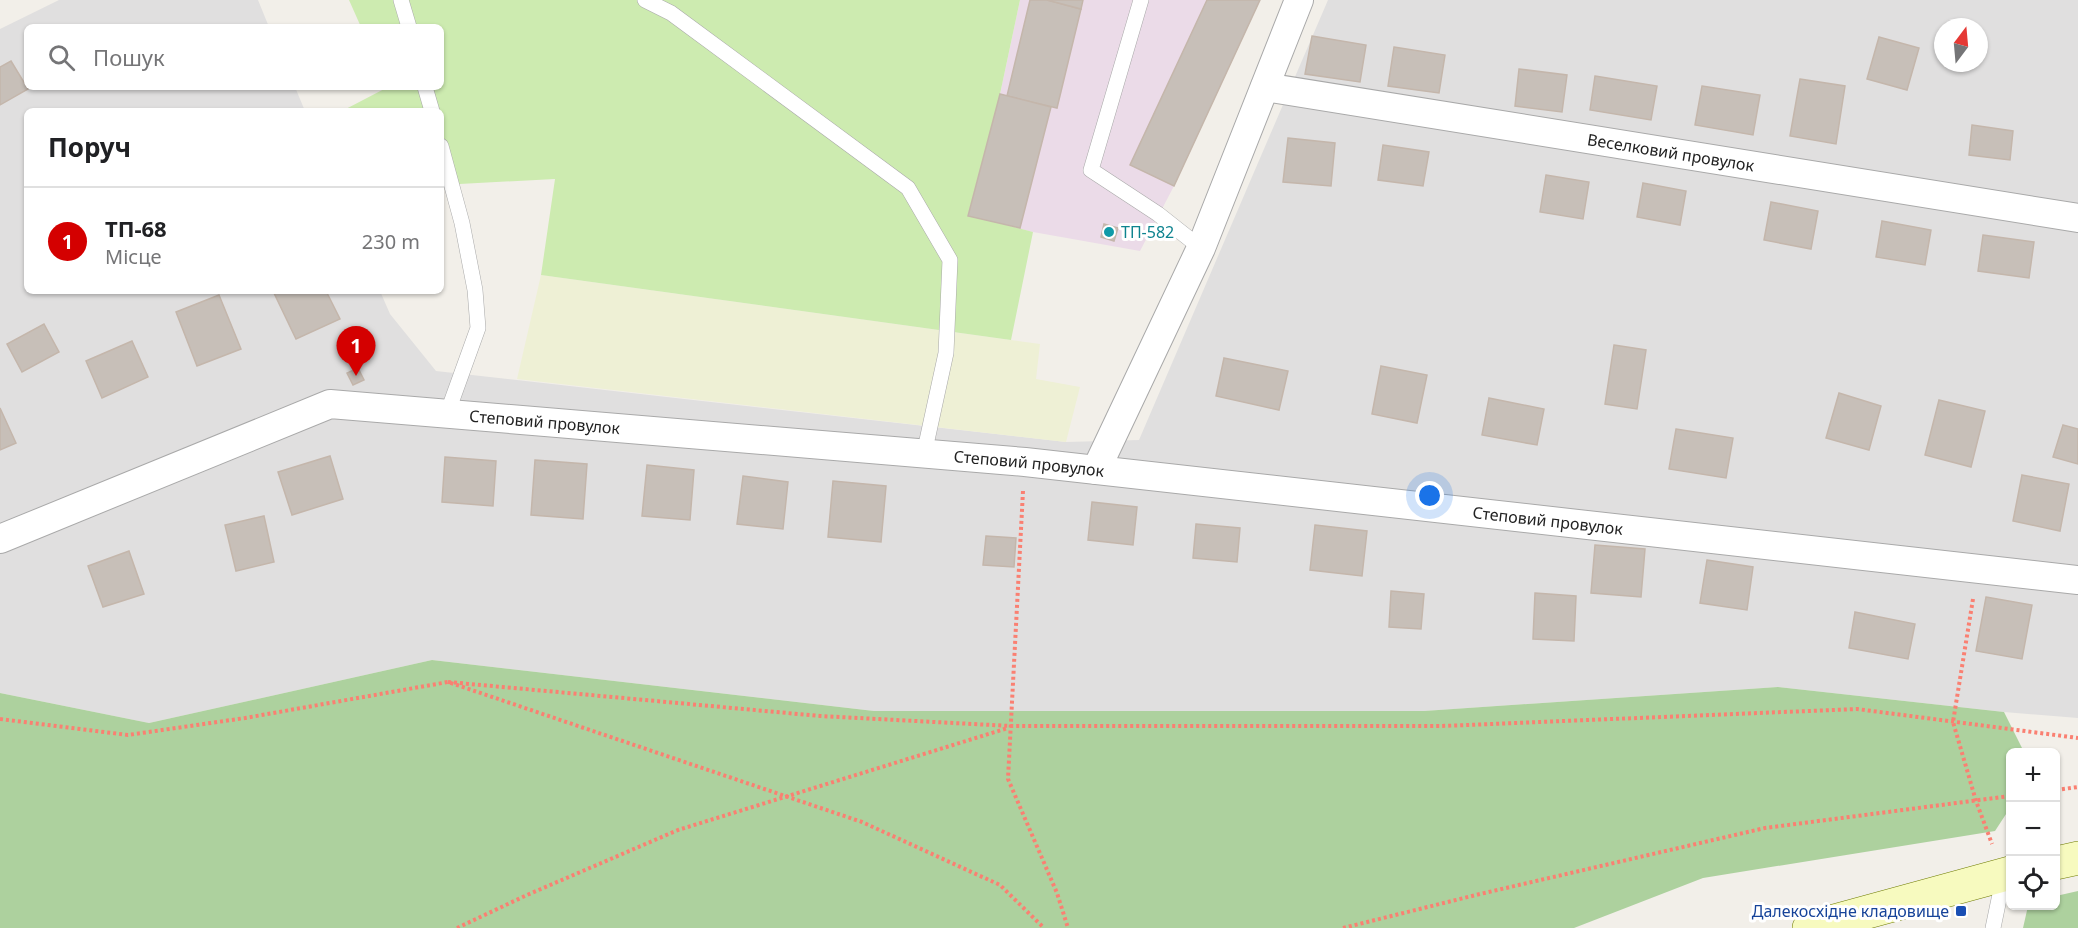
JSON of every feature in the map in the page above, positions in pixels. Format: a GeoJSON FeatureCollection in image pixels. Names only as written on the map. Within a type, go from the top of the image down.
{"type":"FeatureCollection","features":[{"type":"Feature","properties":{"kind":"street"},"geometry":{"type":"LineString","coordinates":[[1096,470],[1201,248],[1299,0]]}},
{"type":"Feature","properties":{"kind":"street","name":"Веселковий провулок"},"geometry":{"type":"LineString","coordinates":[[1265,87],[2078,218]]}},
{"type":"Feature","properties":{"kind":"street","name":"Степовий провулок"},"geometry":{"type":"LineString","coordinates":[[0,539],[330,404],[1025,462],[2078,579]]}},
{"type":"Feature","properties":{"kind":"street"},"geometry":{"type":"LineString","coordinates":[[2060,862],[2078,858]]}},
{"type":"Feature","properties":{"kind":"street"},"geometry":{"type":"LineString","coordinates":[[1809,928],[2006,874]]}},
{"type":"Feature","properties":{"kind":"lane"},"geometry":{"type":"LineString","coordinates":[[401,0],[408,24]]}},
{"type":"Feature","properties":{"kind":"lane"},"geometry":{"type":"LineString","coordinates":[[645,0],[671,13],[908,188],[950,260],[946,353],[924,454]]}},
{"type":"Feature","properties":{"kind":"lane"},"geometry":{"type":"LineString","coordinates":[[1141,0],[1091,170],[1158,214],[1201,248]]}},
{"type":"Feature","properties":{"kind":"lane"},"geometry":{"type":"LineString","coordinates":[[426,90],[431,108]]}},
{"type":"Feature","properties":{"kind":"lane"},"geometry":{"type":"LineString","coordinates":[[444,157],[462,223],[475,290],[478,328],[447,414]]}},
{"type":"Feature","properties":{"kind":"lane"},"geometry":{"type":"LineString","coordinates":[[1993,928],[2006,878]]}},
{"type":"Feature","properties":{"kind":"path"},"geometry":{"type":"LineString","coordinates":[[1025,462],[1008,778],[1057,893],[1068,928]]}},
{"type":"Feature","properties":{"kind":"path"},"geometry":{"type":"LineString","coordinates":[[1978,568],[1953,722],[1976,801],[2006,872]]}},
{"type":"Feature","properties":{"kind":"path"},"geometry":{"type":"LineString","coordinates":[[448,682],[862,822],[1000,885],[1044,928]]}},
{"type":"Feature","properties":{"kind":"path"},"geometry":{"type":"LineString","coordinates":[[0,719],[128,735],[245,718],[448,682],[819,716],[1011,726],[1442,726],[1857,709],[2078,738]]}},
{"type":"Feature","properties":{"kind":"path"},"geometry":{"type":"LineString","coordinates":[[457,928],[678,830],[1011,726]]}},
{"type":"Feature","properties":{"kind":"path"},"geometry":{"type":"LineString","coordinates":[[2060,789],[2078,787]]}},
{"type":"Feature","properties":{"kind":"path"},"geometry":{"type":"LineString","coordinates":[[1343,928],[1766,828],[2006,797]]}},
{"type":"Feature","properties":{"kind":"shaded area"},"geometry":{"type":"Polygon","coordinates":[[[59,0],[258,0],[268,24],[24,24],[24,90],[296,90],[304,108],[24,108],[24,294],[381,294],[390,314],[436,371],[1066,442],[1139,440],[1328,0],[2078,0],[2078,718],[1778,687],[1424,711],[874,711],[432,660],[149,723],[0,693],[0,29],[59,0]]]}},
{"type":"Feature","properties":{"kind":"shaded area"},"geometry":{"type":"Polygon","coordinates":[[[1020,0],[1260,0],[1174,186],[1140,251],[1033,232],[968,216],[1000,94],[1020,0]]]}},
{"type":"Feature","properties":{"kind":"green space"},"geometry":{"type":"Polygon","coordinates":[[[349,0],[1020,0],[1000,94],[968,215],[1033,232],[1011,340],[541,275],[555,179],[444,185],[444,108],[348,108],[382,90],[444,90],[444,24],[360,24],[349,0]]]}},
{"type":"Feature","properties":{"kind":"green space"},"geometry":{"type":"Polygon","coordinates":[[[541,275],[1040,344],[1036,379],[1080,387],[1066,442],[517,379],[541,275]]]}},
{"type":"Feature","properties":{"kind":"green space"},"geometry":{"type":"Polygon","coordinates":[[[432,660],[874,711],[1424,711],[1778,687],[2004,712],[2022,748],[2006,748],[2006,814],[1995,831],[1703,878],[1574,928],[0,928],[0,693],[149,723],[432,660]]]}},
{"type":"Feature","properties":{"kind":"green space"},"geometry":{"type":"Polygon","coordinates":[[[2078,891],[2078,928],[2023,928],[2027,910],[2060,910],[2060,895],[2078,891]]]}},
{"type":"Feature","properties":{"kind":"building"},"geometry":{"type":"Polygon","coordinates":[[[1030,0],[1047,0],[1081,9],[1057,108],[1007,96],[1030,0]]]}},
{"type":"Feature","properties":{"kind":"building"},"geometry":{"type":"Polygon","coordinates":[[[1047,0],[1083,0],[1081,9],[1047,0]]]}},
{"type":"Feature","properties":{"kind":"building"},"geometry":{"type":"Polygon","coordinates":[[[1207,0],[1260,0],[1174,186],[1130,165],[1207,0]]]}},
{"type":"Feature","properties":{"kind":"building"},"geometry":{"type":"Polygon","coordinates":[[[1312,36],[1366,45],[1360,82],[1305,74],[1312,36]]]}},
{"type":"Feature","properties":{"kind":"building"},"geometry":{"type":"Polygon","coordinates":[[[1879,37],[1919,48],[1907,90],[1867,79],[1879,37]]]}},
{"type":"Feature","properties":{"kind":"building"},"geometry":{"type":"Polygon","coordinates":[[[1394,47],[1445,55],[1439,93],[1388,86],[1394,47]]]}},
{"type":"Feature","properties":{"kind":"building"},"geometry":{"type":"Polygon","coordinates":[[[11,61],[24,82],[24,90],[26,90],[0,105],[0,67],[11,61]]]}},
{"type":"Feature","properties":{"kind":"building"},"geometry":{"type":"Polygon","coordinates":[[[1519,69],[1567,75],[1562,112],[1515,106],[1519,69]]]}},
{"type":"Feature","properties":{"kind":"building"},"geometry":{"type":"Polygon","coordinates":[[[1595,76],[1657,86],[1651,120],[1590,110],[1595,76]]]}},
{"type":"Feature","properties":{"kind":"building"},"geometry":{"type":"Polygon","coordinates":[[[1800,79],[1845,86],[1836,144],[1790,136],[1800,79]]]}},
{"type":"Feature","properties":{"kind":"building"},"geometry":{"type":"Polygon","coordinates":[[[1702,86],[1760,95],[1753,135],[1695,125],[1702,86]]]}},
{"type":"Feature","properties":{"kind":"building"},"geometry":{"type":"Polygon","coordinates":[[[1000,94],[1051,107],[1020,228],[968,216],[1000,94]]]}},
{"type":"Feature","properties":{"kind":"building"},"geometry":{"type":"Polygon","coordinates":[[[1972,125],[2013,131],[2010,160],[1969,155],[1972,125]]]}},
{"type":"Feature","properties":{"kind":"building"},"geometry":{"type":"Polygon","coordinates":[[[1288,138],[1335,143],[1331,186],[1283,182],[1288,138]]]}},
{"type":"Feature","properties":{"kind":"building"},"geometry":{"type":"Polygon","coordinates":[[[1383,145],[1429,152],[1423,186],[1378,180],[1383,145]]]}},
{"type":"Feature","properties":{"kind":"building"},"geometry":{"type":"Polygon","coordinates":[[[1546,175],[1589,182],[1583,219],[1540,212],[1546,175]]]}},
{"type":"Feature","properties":{"kind":"building"},"geometry":{"type":"Polygon","coordinates":[[[1643,183],[1686,191],[1680,225],[1637,217],[1643,183]]]}},
{"type":"Feature","properties":{"kind":"building"},"geometry":{"type":"Polygon","coordinates":[[[1771,202],[1818,211],[1811,249],[1764,240],[1771,202]]]}},
{"type":"Feature","properties":{"kind":"building"},"geometry":{"type":"Polygon","coordinates":[[[1882,221],[1931,230],[1925,265],[1876,257],[1882,221]]]}},
{"type":"Feature","properties":{"kind":"building","name":"ТП-582"},"geometry":{"type":"Polygon","coordinates":[[[1104,224],[1118,228],[1114,241],[1101,237],[1104,224]]]}},
{"type":"Feature","properties":{"kind":"building"},"geometry":{"type":"Polygon","coordinates":[[[1983,235],[2034,242],[2029,278],[1978,271],[1983,235]]]}},
{"type":"Feature","properties":{"kind":"building"},"geometry":{"type":"Polygon","coordinates":[[[274,294],[328,294],[340,319],[296,339],[274,294]]]}},
{"type":"Feature","properties":{"kind":"building"},"geometry":{"type":"Polygon","coordinates":[[[219,295],[241,349],[197,366],[176,312],[219,295]]]}},
{"type":"Feature","properties":{"kind":"building"},"geometry":{"type":"Polygon","coordinates":[[[44,324],[59,352],[22,372],[7,344],[44,324]]]}},
{"type":"Feature","properties":{"kind":"building"},"geometry":{"type":"Polygon","coordinates":[[[132,341],[148,377],[102,398],[86,361],[132,341]]]}},
{"type":"Feature","properties":{"kind":"building"},"geometry":{"type":"Polygon","coordinates":[[[1614,345],[1646,350],[1637,409],[1605,404],[1614,345]]]}},
{"type":"Feature","properties":{"kind":"building"},"geometry":{"type":"Polygon","coordinates":[[[1224,358],[1288,371],[1279,410],[1216,396],[1224,358]]]}},
{"type":"Feature","properties":{"kind":"building"},"geometry":{"type":"Polygon","coordinates":[[[1381,366],[1427,375],[1417,423],[1372,414],[1381,366]]]}},
{"type":"Feature","properties":{"kind":"building"},"geometry":{"type":"Polygon","coordinates":[[[358,368],[364,380],[353,385],[347,373],[358,368]]]}},
{"type":"Feature","properties":{"kind":"building"},"geometry":{"type":"Polygon","coordinates":[[[1839,393],[1881,406],[1869,450],[1826,438],[1839,393]]]}},
{"type":"Feature","properties":{"kind":"building"},"geometry":{"type":"Polygon","coordinates":[[[1489,398],[1544,409],[1537,445],[1482,435],[1489,398]]]}},
{"type":"Feature","properties":{"kind":"building"},"geometry":{"type":"Polygon","coordinates":[[[1939,400],[1985,411],[1971,467],[1925,455],[1939,400]]]}},
{"type":"Feature","properties":{"kind":"building"},"geometry":{"type":"Polygon","coordinates":[[[0,408],[16,443],[0,450],[0,408]]]}},
{"type":"Feature","properties":{"kind":"building"},"geometry":{"type":"Polygon","coordinates":[[[2063,425],[2078,429],[2078,464],[2053,457],[2063,425]]]}},
{"type":"Feature","properties":{"kind":"building"},"geometry":{"type":"Polygon","coordinates":[[[1676,429],[1733,438],[1726,478],[1669,469],[1676,429]]]}},
{"type":"Feature","properties":{"kind":"building"},"geometry":{"type":"Polygon","coordinates":[[[330,456],[343,499],[292,515],[278,472],[330,456]]]}},
{"type":"Feature","properties":{"kind":"building"},"geometry":{"type":"Polygon","coordinates":[[[445,457],[496,461],[493,506],[442,502],[445,457]]]}},
{"type":"Feature","properties":{"kind":"building"},"geometry":{"type":"Polygon","coordinates":[[[535,460],[587,464],[583,519],[531,515],[535,460]]]}},
{"type":"Feature","properties":{"kind":"building"},"geometry":{"type":"Polygon","coordinates":[[[647,465],[694,470],[690,520],[642,516],[647,465]]]}},
{"type":"Feature","properties":{"kind":"building"},"geometry":{"type":"Polygon","coordinates":[[[2022,475],[2069,484],[2060,531],[2013,521],[2022,475]]]}},
{"type":"Feature","properties":{"kind":"building"},"geometry":{"type":"Polygon","coordinates":[[[743,476],[788,482],[783,529],[737,524],[743,476]]]}},
{"type":"Feature","properties":{"kind":"building"},"geometry":{"type":"Polygon","coordinates":[[[833,481],[886,486],[881,542],[828,537],[833,481]]]}},
{"type":"Feature","properties":{"kind":"building"},"geometry":{"type":"Polygon","coordinates":[[[1092,502],[1137,507],[1133,545],[1088,540],[1092,502]]]}},
{"type":"Feature","properties":{"kind":"building"},"geometry":{"type":"Polygon","coordinates":[[[264,516],[274,562],[236,571],[225,525],[264,516]]]}},
{"type":"Feature","properties":{"kind":"building"},"geometry":{"type":"Polygon","coordinates":[[[1196,524],[1240,528],[1237,562],[1193,558],[1196,524]]]}},
{"type":"Feature","properties":{"kind":"building"},"geometry":{"type":"Polygon","coordinates":[[[1315,525],[1367,531],[1362,576],[1310,570],[1315,525]]]}},
{"type":"Feature","properties":{"kind":"building"},"geometry":{"type":"Polygon","coordinates":[[[986,536],[1016,538],[1014,567],[983,565],[986,536]]]}},
{"type":"Feature","properties":{"kind":"building"},"geometry":{"type":"Polygon","coordinates":[[[1595,545],[1645,549],[1641,597],[1591,593],[1595,545]]]}},
{"type":"Feature","properties":{"kind":"building"},"geometry":{"type":"Polygon","coordinates":[[[129,551],[144,594],[103,607],[88,566],[129,551]]]}},
{"type":"Feature","properties":{"kind":"building"},"geometry":{"type":"Polygon","coordinates":[[[1707,560],[1753,567],[1747,610],[1700,603],[1707,560]]]}},
{"type":"Feature","properties":{"kind":"building"},"geometry":{"type":"Polygon","coordinates":[[[1391,591],[1424,594],[1421,629],[1389,627],[1391,591]]]}},
{"type":"Feature","properties":{"kind":"building"},"geometry":{"type":"Polygon","coordinates":[[[1535,593],[1576,596],[1574,641],[1533,639],[1535,593]]]}},
{"type":"Feature","properties":{"kind":"building"},"geometry":{"type":"Polygon","coordinates":[[[1986,597],[2032,605],[2022,659],[1976,651],[1986,597]]]}},
{"type":"Feature","properties":{"kind":"building"},"geometry":{"type":"Polygon","coordinates":[[[1855,612],[1915,624],[1908,659],[1849,648],[1855,612]]]}},
{"type":"Feature","properties":{"kind":"place","name":"ТП-582"},"geometry":{"type":"Point","coordinates":[1109,232]}},
{"type":"Feature","properties":{"kind":"place","name":"ТП-68"},"geometry":{"type":"Point","coordinates":[356,376]}},
{"type":"Feature","properties":{"kind":"place","name":"Далекосхідне кладовище"},"geometry":{"type":"Point","coordinates":[1961,911]}}]}
